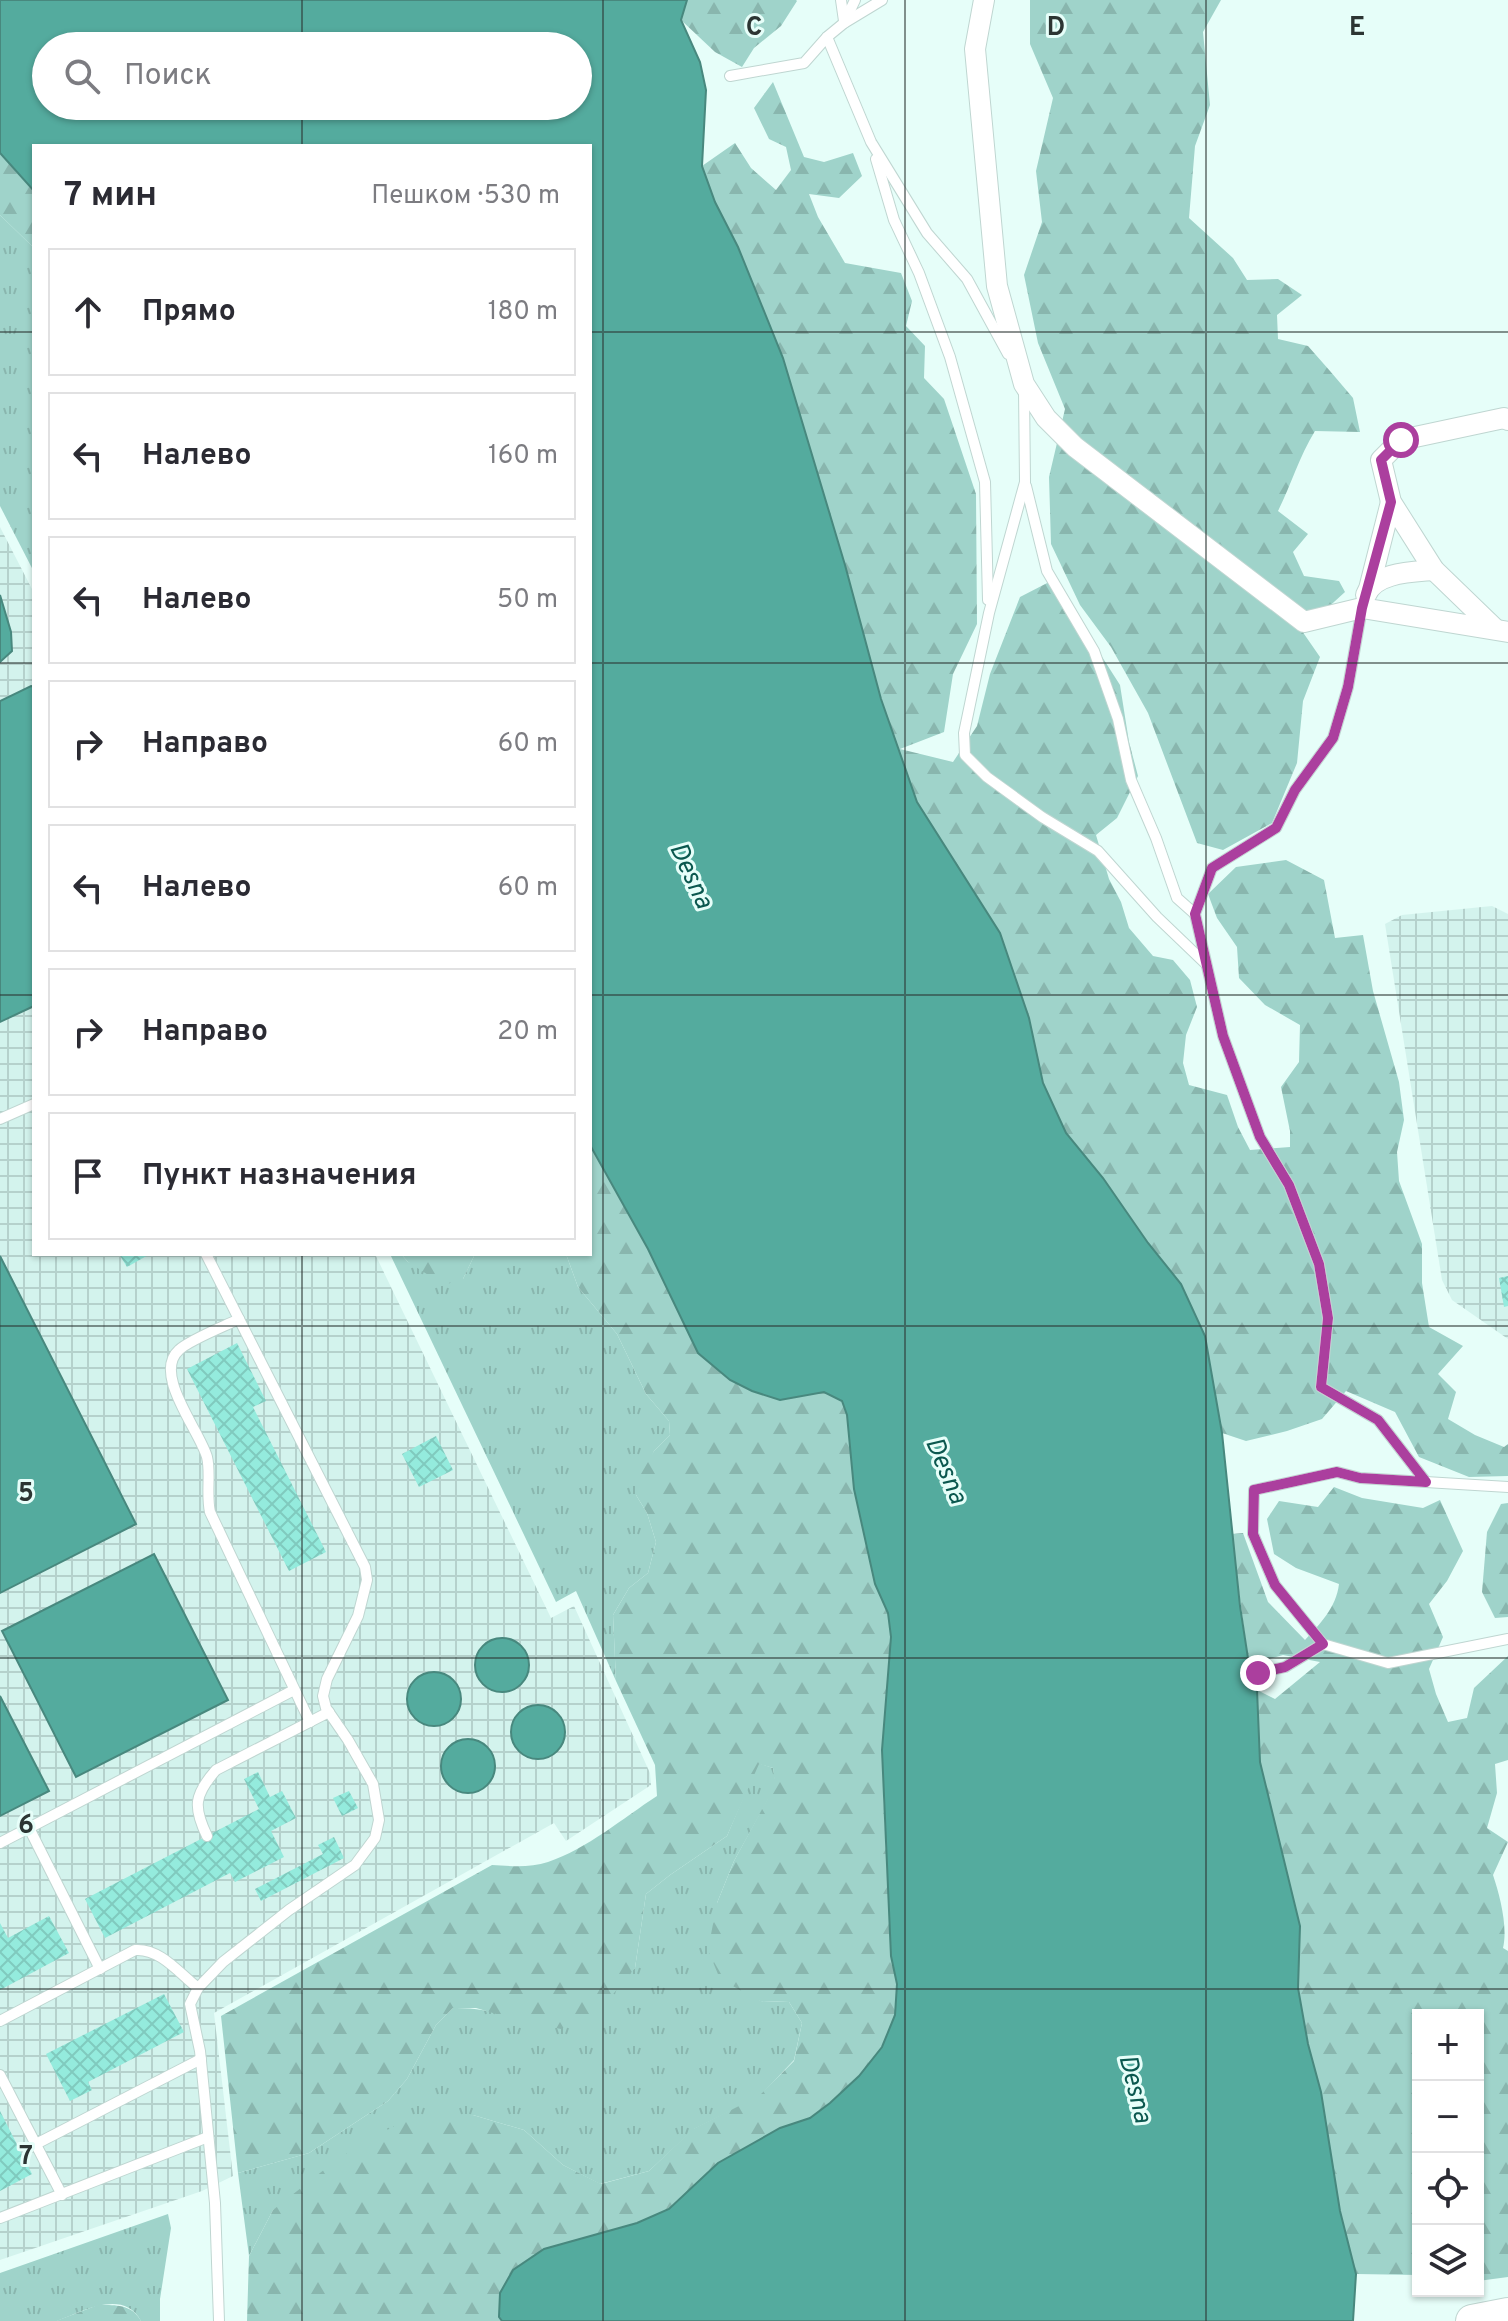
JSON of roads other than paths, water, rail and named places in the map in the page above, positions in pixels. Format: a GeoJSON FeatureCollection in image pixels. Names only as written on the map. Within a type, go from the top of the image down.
{"type":"FeatureCollection","features":[{"type":"Feature","properties":{"kind":"main road"},"geometry":{"type":"LineString","coordinates":[[1472,2321],[1508,2314]]}},
{"type":"Feature","properties":{"kind":"street"},"geometry":{"type":"LineString","coordinates":[[984,0],[975,49],[997,286],[1024,384],[1046,418],[1075,447],[1304,622],[1365,598],[1393,574],[1434,570]]}},
{"type":"Feature","properties":{"kind":"street"},"geometry":{"type":"LineString","coordinates":[[1501,630],[1434,570],[1391,502],[1381,460],[1401,440],[1504,418],[1508,420]]}},
{"type":"Feature","properties":{"kind":"street"},"geometry":{"type":"LineString","coordinates":[[1365,598],[1391,502]]}},
{"type":"Feature","properties":{"kind":"street"},"geometry":{"type":"LineString","coordinates":[[1365,598],[1501,630]]}},
{"type":"Feature","properties":{"kind":"lane"},"geometry":{"type":"LineString","coordinates":[[841,0],[844,23]]}},
{"type":"Feature","properties":{"kind":"lane"},"geometry":{"type":"LineString","coordinates":[[844,23],[855,0]]}},
{"type":"Feature","properties":{"kind":"lane"},"geometry":{"type":"LineString","coordinates":[[730,76],[804,63],[844,23],[882,0]]}},
{"type":"Feature","properties":{"kind":"lane"},"geometry":{"type":"LineString","coordinates":[[827,37],[871,142],[894,220],[919,273],[950,357],[985,482],[989,613]]}},
{"type":"Feature","properties":{"kind":"lane"},"geometry":{"type":"LineString","coordinates":[[871,142],[927,233],[967,279],[1024,384],[1025,482],[1047,571],[1094,651],[1118,719],[1131,780],[1177,898],[1195,914]]}},
{"type":"Feature","properties":{"kind":"lane"},"geometry":{"type":"LineString","coordinates":[[1025,482],[989,613],[964,733],[965,755],[987,777],[1042,817],[1098,851],[1157,917],[1206,964]]}},
{"type":"Feature","properties":{"kind":"lane"},"geometry":{"type":"LineString","coordinates":[[1365,598],[1348,687],[1333,738],[1295,790],[1276,828],[1212,868],[1195,914],[1223,1036],[1260,1137],[1289,1185],[1319,1264],[1328,1318],[1321,1387],[1378,1420],[1426,1482]]}},
{"type":"Feature","properties":{"kind":"lane"},"geometry":{"type":"LineString","coordinates":[[0,1119],[32,1105]]}},
{"type":"Feature","properties":{"kind":"lane"},"geometry":{"type":"LineString","coordinates":[[207,1256],[365,1567],[367,1580],[358,1616],[327,1679],[323,1696],[329,1712],[373,1784],[379,1820],[375,1838],[355,1865],[289,1910],[223,1962],[198,1988],[190,2004],[201,2059],[215,2203],[219,2321]]}},
{"type":"Feature","properties":{"kind":"lane"},"geometry":{"type":"LineString","coordinates":[[239,1319],[178,1350],[171,1363],[171,1381],[207,1457],[206,1494],[210,1512],[310,1722]]}},
{"type":"Feature","properties":{"kind":"lane"},"geometry":{"type":"LineString","coordinates":[[1508,1487],[1360,1478],[1337,1472],[1254,1490],[1253,1534],[1275,1585],[1323,1644],[1388,1663],[1508,1639]]}},
{"type":"Feature","properties":{"kind":"lane"},"geometry":{"type":"LineString","coordinates":[[1258,1673],[1285,1667],[1323,1644]]}},
{"type":"Feature","properties":{"kind":"lane"},"geometry":{"type":"LineString","coordinates":[[0,1843],[294,1690]]}},
{"type":"Feature","properties":{"kind":"lane"},"geometry":{"type":"LineString","coordinates":[[207,1836],[197,1815],[198,1799],[204,1784],[216,1770],[329,1712]]}},
{"type":"Feature","properties":{"kind":"lane"},"geometry":{"type":"LineString","coordinates":[[29,1828],[100,1969]]}},
{"type":"Feature","properties":{"kind":"lane"},"geometry":{"type":"LineString","coordinates":[[0,2021],[135,1950],[146,1949],[156,1953],[198,1988]]}},
{"type":"Feature","properties":{"kind":"lane"},"geometry":{"type":"LineString","coordinates":[[36,2144],[201,2059]]}},
{"type":"Feature","properties":{"kind":"lane"},"geometry":{"type":"LineString","coordinates":[[0,2075],[62,2195]]}},
{"type":"Feature","properties":{"kind":"lane"},"geometry":{"type":"LineString","coordinates":[[0,2218],[208,2137]]}},
{"type":"Feature","properties":{"kind":"water","name":"Desna"},"geometry":{"type":"Polygon","coordinates":[[[0,0],[687,0],[681,20],[700,62],[706,90],[702,166],[783,358],[845,565],[881,699],[917,802],[1000,933],[1029,1018],[1043,1083],[1066,1133],[1181,1284],[1205,1336],[1222,1433],[1240,1606],[1249,1665],[1257,1690],[1260,1762],[1300,1926],[1298,1988],[1321,2092],[1340,2211],[1356,2274],[1353,2321],[502,2321],[499,2317],[500,2293],[513,2270],[544,2249],[637,2223],[669,2209],[718,2163],[780,2128],[810,2118],[830,2103],[859,2076],[882,2047],[895,2015],[897,1984],[891,1956],[882,1750],[891,1637],[888,1613],[875,1584],[854,1489],[847,1415],[842,1401],[824,1392],[780,1400],[752,1391],[730,1380],[698,1353],[648,1249],[592,1149],[592,144],[32,144],[32,189],[0,153],[0,0]]]}},
{"type":"Feature","properties":{"kind":"water"},"geometry":{"type":"Polygon","coordinates":[[[0,595],[11,632],[12,651],[0,662],[0,595]]]}},
{"type":"Feature","properties":{"kind":"water"},"geometry":{"type":"Polygon","coordinates":[[[32,686],[32,1007],[0,1022],[0,701],[32,686]]]}},
{"type":"Feature","properties":{"kind":"water"},"geometry":{"type":"Polygon","coordinates":[[[0,1256],[136,1524],[0,1593],[0,1256]]]}},
{"type":"Feature","properties":{"kind":"water"},"geometry":{"type":"Polygon","coordinates":[[[154,1554],[228,1700],[76,1777],[2,1631],[154,1554]]]}},
{"type":"Feature","properties":{"kind":"water"},"geometry":{"type":"Polygon","coordinates":[[[502,1638],[521,1646],[529,1665],[521,1684],[502,1692],[483,1684],[475,1665],[483,1646],[502,1638]]]}},
{"type":"Feature","properties":{"kind":"water"},"geometry":{"type":"Polygon","coordinates":[[[434,1672],[453,1680],[461,1699],[453,1718],[434,1726],[415,1718],[407,1699],[415,1680],[434,1672]]]}},
{"type":"Feature","properties":{"kind":"water"},"geometry":{"type":"Polygon","coordinates":[[[0,1696],[49,1791],[0,1816],[0,1696]]]}},
{"type":"Feature","properties":{"kind":"water"},"geometry":{"type":"Polygon","coordinates":[[[538,1705],[557,1713],[565,1732],[557,1751],[538,1759],[519,1751],[511,1732],[519,1713],[538,1705]]]}},
{"type":"Feature","properties":{"kind":"water"},"geometry":{"type":"Polygon","coordinates":[[[468,1739],[487,1747],[495,1766],[487,1785],[468,1793],[449,1785],[441,1766],[449,1747],[468,1739]]]}}]}
